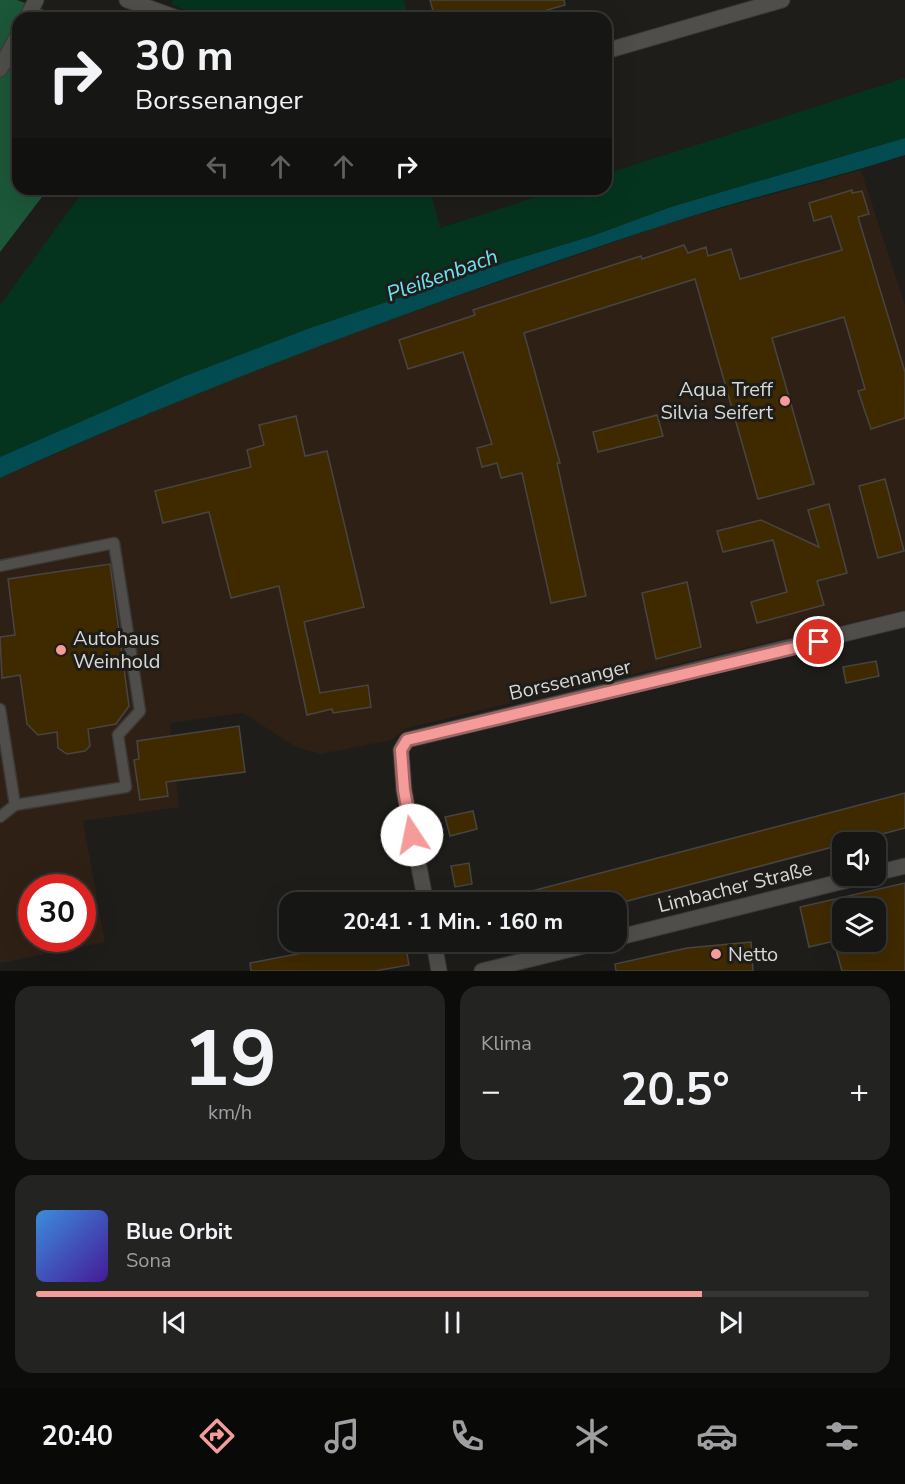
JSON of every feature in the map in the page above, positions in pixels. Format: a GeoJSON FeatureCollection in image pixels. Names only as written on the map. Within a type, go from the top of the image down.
{"type":"FeatureCollection","features":[{"type":"Feature","properties":{"kind":"street"},"geometry":{"type":"LineString","coordinates":[[127,0],[160,12]]}},
{"type":"Feature","properties":{"kind":"street"},"geometry":{"type":"LineString","coordinates":[[612,49],[772,1]]}},
{"type":"Feature","properties":{"kind":"street"},"geometry":{"type":"LineString","coordinates":[[0,69],[12,46]]}},
{"type":"Feature","properties":{"kind":"street","name":"Borssenanger"},"geometry":{"type":"LineString","coordinates":[[424,892],[404,790],[401,750],[407,740],[905,619]]}},
{"type":"Feature","properties":{"kind":"street"},"geometry":{"type":"LineString","coordinates":[[886,871],[905,866]]}},
{"type":"Feature","properties":{"kind":"street","name":"Limbacher Straße"},"geometry":{"type":"LineString","coordinates":[[627,935],[832,884]]}},
{"type":"Feature","properties":{"kind":"street"},"geometry":{"type":"LineString","coordinates":[[436,952],[440,971]]}},
{"type":"Feature","properties":{"kind":"street"},"geometry":{"type":"LineString","coordinates":[[482,971],[559,952]]}},
{"type":"Feature","properties":{"kind":"lane"},"geometry":{"type":"LineString","coordinates":[[0,566],[114,543],[140,711],[118,735],[126,787],[15,805],[0,817]]}},
{"type":"Feature","properties":{"kind":"lane"},"geometry":{"type":"LineString","coordinates":[[0,709],[15,805]]}},
{"type":"Feature","properties":{"kind":"shaded area"},"geometry":{"type":"Polygon","coordinates":[[[861,170],[905,305],[905,610],[407,728],[391,740],[321,754],[294,746],[243,713],[170,723],[179,807],[83,821],[93,874],[18,874],[18,952],[55,952],[0,963],[0,478],[212,386],[351,333],[675,221],[861,170]]]}},
{"type":"Feature","properties":{"kind":"shaded area"},"geometry":{"type":"Polygon","coordinates":[[[96,892],[105,942],[96,944],[96,892]]]}},
{"type":"Feature","properties":{"kind":"green space"},"geometry":{"type":"Polygon","coordinates":[[[0,0],[17,0],[50,12],[12,12],[12,195],[43,195],[0,252],[0,0]]]}},
{"type":"Feature","properties":{"kind":"green space"},"geometry":{"type":"Polygon","coordinates":[[[173,0],[404,0],[407,12],[190,12],[172,5],[173,0]]]}},
{"type":"Feature","properties":{"kind":"green space"},"geometry":{"type":"Polygon","coordinates":[[[905,78],[905,138],[671,207],[592,236],[481,270],[310,328],[185,376],[0,457],[0,305],[81,195],[432,195],[440,228],[542,195],[612,195],[612,172],[905,78]]]}},
{"type":"Feature","properties":{"kind":"water"},"geometry":{"type":"Polygon","coordinates":[[[905,138],[905,155],[730,204],[502,280],[249,373],[0,478],[0,457],[185,376],[310,328],[481,270],[592,236],[671,207],[905,138]]]}},
{"type":"Feature","properties":{"kind":"building"},"geometry":{"type":"Polygon","coordinates":[[[430,0],[564,0],[565,5],[540,12],[433,12],[430,0]]]}},
{"type":"Feature","properties":{"kind":"building"},"geometry":{"type":"Polygon","coordinates":[[[852,190],[852,193],[862,191],[869,214],[858,217],[905,372],[905,418],[871,429],[858,391],[865,389],[844,317],[772,338],[814,484],[758,499],[695,279],[524,333],[560,463],[557,463],[586,596],[551,603],[522,473],[501,478],[497,463],[482,467],[477,448],[492,444],[463,352],[408,369],[399,340],[475,315],[473,310],[641,256],[642,259],[684,245],[688,253],[706,247],[708,256],[731,249],[740,279],[842,250],[831,216],[814,221],[809,203],[852,190]]]}},
{"type":"Feature","properties":{"kind":"building"},"geometry":{"type":"Polygon","coordinates":[[[657,415],[663,436],[598,452],[593,432],[657,415]]]}},
{"type":"Feature","properties":{"kind":"building"},"geometry":{"type":"Polygon","coordinates":[[[296,416],[305,456],[327,451],[364,607],[304,622],[320,693],[368,685],[371,707],[333,713],[332,709],[307,715],[279,586],[231,598],[209,512],[163,523],[155,491],[251,467],[247,450],[264,445],[259,425],[296,416]]]}},
{"type":"Feature","properties":{"kind":"building"},"geometry":{"type":"Polygon","coordinates":[[[885,479],[904,551],[878,558],[859,486],[885,479]]]}},
{"type":"Feature","properties":{"kind":"building"},"geometry":{"type":"Polygon","coordinates":[[[829,504],[847,573],[817,581],[824,605],[757,623],[751,602],[787,592],[773,540],[723,552],[717,531],[761,520],[819,547],[808,510],[829,504]]]}},
{"type":"Feature","properties":{"kind":"building","name":"Autohaus Weinhold"},"geometry":{"type":"Polygon","coordinates":[[[110,564],[129,706],[116,724],[88,729],[90,746],[85,751],[67,754],[58,748],[57,732],[38,735],[27,724],[20,675],[2,678],[0,637],[15,635],[8,579],[110,564]]]}},
{"type":"Feature","properties":{"kind":"building"},"geometry":{"type":"Polygon","coordinates":[[[687,582],[701,647],[656,659],[642,593],[687,582]]]}},
{"type":"Feature","properties":{"kind":"building"},"geometry":{"type":"Polygon","coordinates":[[[876,661],[879,676],[846,683],[843,667],[876,661]]]}},
{"type":"Feature","properties":{"kind":"building"},"geometry":{"type":"Polygon","coordinates":[[[239,726],[245,772],[166,782],[168,796],[140,800],[134,760],[139,759],[137,741],[239,726]]]}},
{"type":"Feature","properties":{"kind":"building"},"geometry":{"type":"Polygon","coordinates":[[[905,793],[905,828],[886,833],[832,832],[832,847],[627,901],[627,892],[528,892],[905,793]]]}},
{"type":"Feature","properties":{"kind":"building"},"geometry":{"type":"Polygon","coordinates":[[[473,811],[477,829],[450,836],[445,817],[473,811]]]}},
{"type":"Feature","properties":{"kind":"building"},"geometry":{"type":"Polygon","coordinates":[[[469,863],[472,884],[455,887],[451,866],[469,863]]]}},
{"type":"Feature","properties":{"kind":"building"},"geometry":{"type":"Polygon","coordinates":[[[905,883],[905,971],[842,971],[837,952],[886,952],[886,898],[839,898],[905,883]]]}},
{"type":"Feature","properties":{"kind":"building"},"geometry":{"type":"Polygon","coordinates":[[[832,900],[832,942],[809,947],[800,907],[832,900]]]}},
{"type":"Feature","properties":{"kind":"building","name":"Netto"},"geometry":{"type":"Polygon","coordinates":[[[751,942],[753,971],[616,971],[615,964],[687,948],[751,942]]]}},
{"type":"Feature","properties":{"kind":"building"},"geometry":{"type":"Polygon","coordinates":[[[307,952],[407,952],[409,965],[375,971],[251,971],[250,963],[307,952]]]}},
{"type":"Feature","properties":{"kind":"place","name":"Aqua Treff Silvia Seifert"},"geometry":{"type":"Point","coordinates":[785,401]}},
{"type":"Feature","properties":{"kind":"place","name":"Autohaus Weinhold"},"geometry":{"type":"Point","coordinates":[61,650]}},
{"type":"Feature","properties":{"kind":"place","name":"Netto"},"geometry":{"type":"Point","coordinates":[716,954]}},
{"type":"Feature","properties":{"kind":"route"},"geometry":{"type":"LineString","coordinates":[[412,835],[404,790],[401,750],[407,740],[819,642]]}},
{"type":"Feature","properties":{"kind":"water label","name":"Pleißenbach"},"geometry":{"type":"Point","coordinates":[442,275]}}]}
